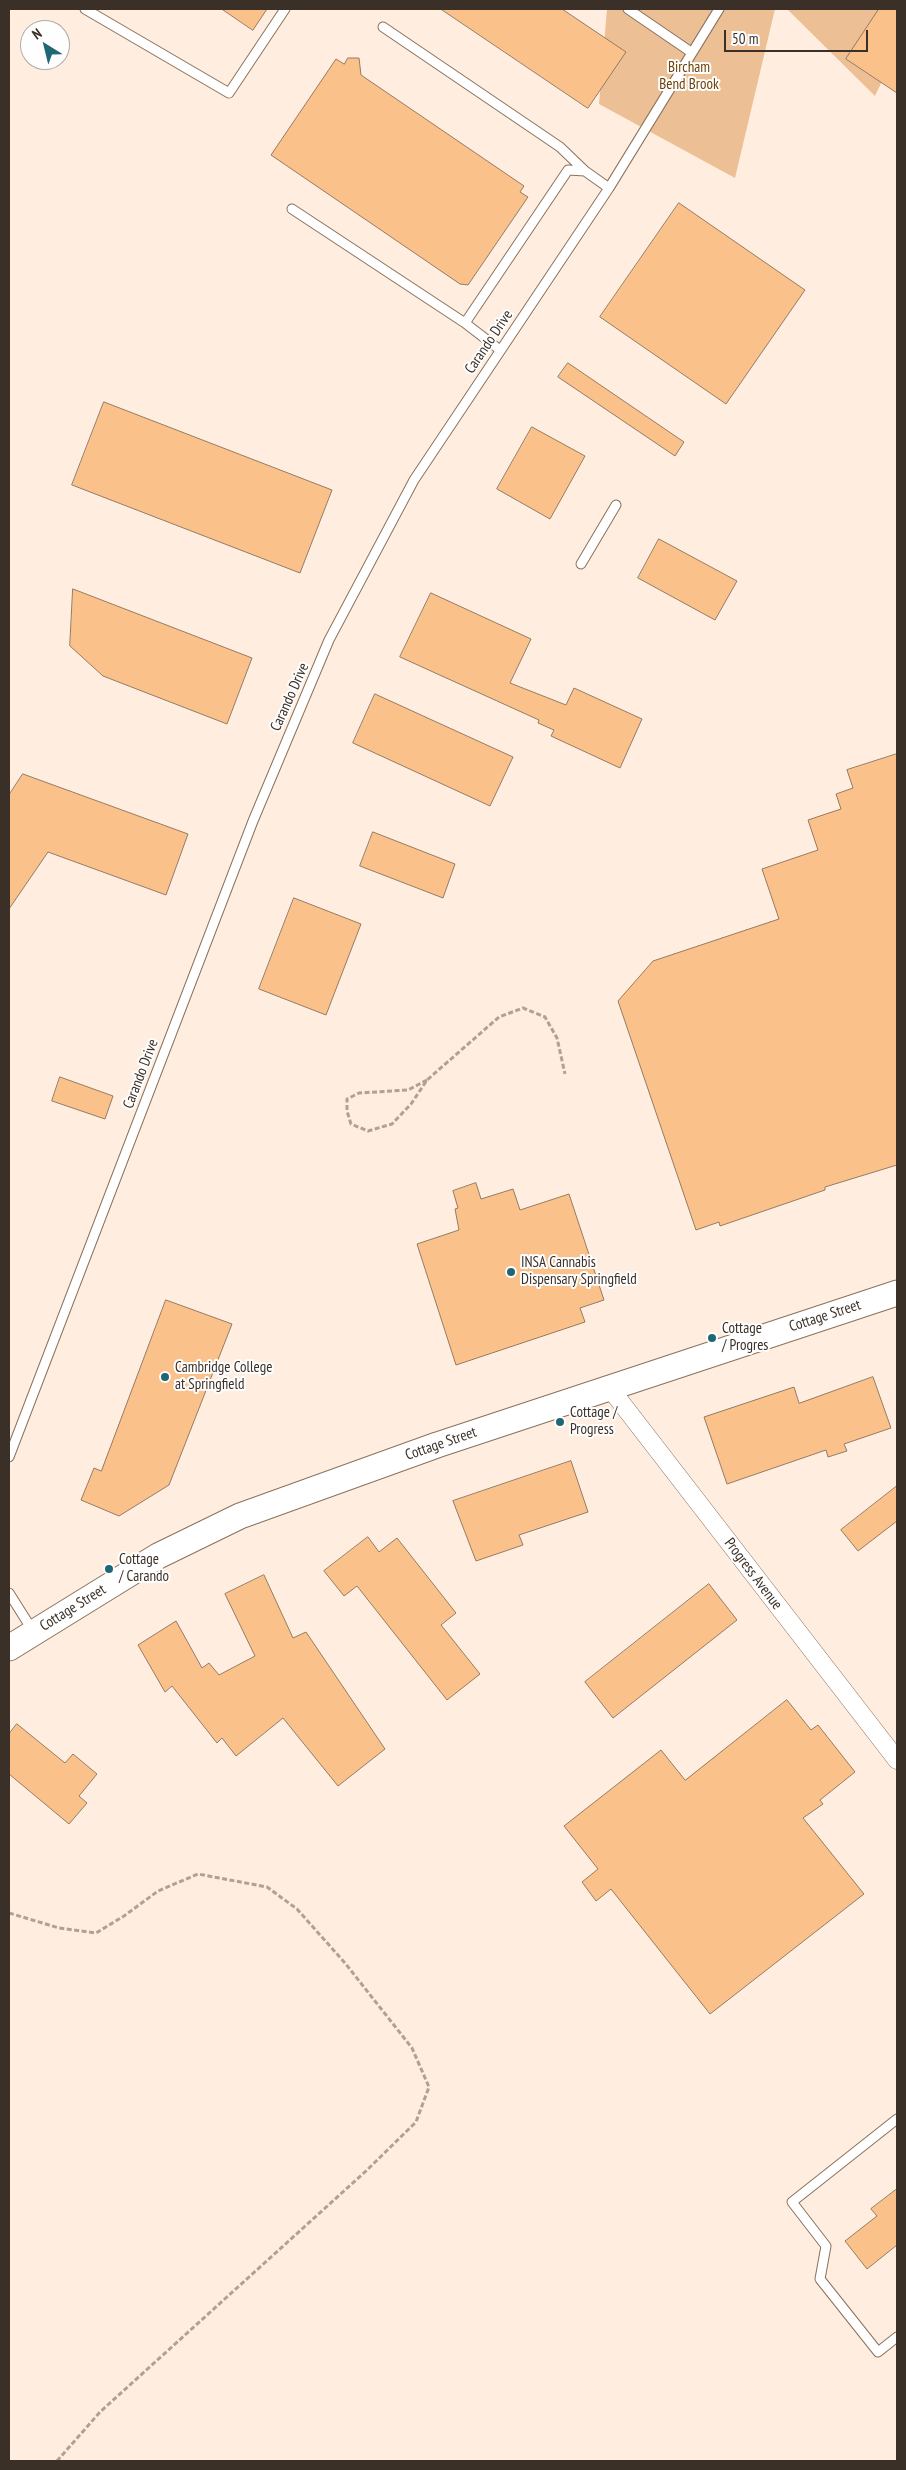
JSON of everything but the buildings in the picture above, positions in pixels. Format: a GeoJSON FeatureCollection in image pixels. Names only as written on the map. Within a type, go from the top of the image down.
{"type":"FeatureCollection","features":[{"type":"Feature","properties":{"kind":"main road","name":"Cottage Street"},"geometry":{"type":"LineString","coordinates":[[9,1648],[158,1556],[240,1516],[336,1480],[609,1387],[897,1293]]}},
{"type":"Feature","properties":{"kind":"street","name":"Progress Avenue"},"geometry":{"type":"LineString","coordinates":[[609,1387],[897,1760]]}},
{"type":"Feature","properties":{"kind":"lane"},"geometry":{"type":"LineString","coordinates":[[85,9],[229,93],[285,9]]}},
{"type":"Feature","properties":{"kind":"lane"},"geometry":{"type":"LineString","coordinates":[[628,9],[691,52]]}},
{"type":"Feature","properties":{"kind":"lane","name":"Carando Drive"},"geometry":{"type":"LineString","coordinates":[[9,1457],[253,821],[326,649],[414,480],[609,188],[719,9]]}},
{"type":"Feature","properties":{"kind":"lane"},"geometry":{"type":"LineString","coordinates":[[383,27],[560,147],[585,171],[609,188]]}},
{"type":"Feature","properties":{"kind":"lane"},"geometry":{"type":"LineString","coordinates":[[465,323],[568,170],[585,171]]}},
{"type":"Feature","properties":{"kind":"lane"},"geometry":{"type":"LineString","coordinates":[[292,209],[465,323],[500,350]]}},
{"type":"Feature","properties":{"kind":"lane"},"geometry":{"type":"LineString","coordinates":[[582,564],[616,505]]}},
{"type":"Feature","properties":{"kind":"lane"},"geometry":{"type":"LineString","coordinates":[[9,1593],[34,1632]]}},
{"type":"Feature","properties":{"kind":"lane"},"geometry":{"type":"LineString","coordinates":[[897,2119],[792,2202],[826,2246],[820,2279],[878,2352],[897,2337]]}},
{"type":"Feature","properties":{"kind":"path"},"geometry":{"type":"LineString","coordinates":[[427,1080],[411,1104],[392,1124],[368,1131],[350,1124],[347,1099],[360,1093],[408,1090],[427,1080],[499,1018],[523,1008],[544,1017],[557,1038],[565,1074]]}},
{"type":"Feature","properties":{"kind":"path"},"geometry":{"type":"LineString","coordinates":[[9,1913],[59,1928],[96,1932],[124,1916],[158,1891],[198,1874],[267,1887],[297,1909],[345,1963],[412,2048],[429,2087],[416,2122],[366,2171],[100,2412],[57,2461]]}},
{"type":"Feature","properties":{"kind":"green space","name":"Bircham Bend Brook"},"geometry":{"type":"Polygon","coordinates":[[[607,9],[775,9],[735,178],[599,104],[607,9]]]}},
{"type":"Feature","properties":{"kind":"green space"},"geometry":{"type":"Polygon","coordinates":[[[787,9],[897,9],[897,49],[875,96],[787,9]]]}},
{"type":"Feature","properties":{"kind":"place","name":"INSA Cannabis Dispensary Springfield"},"geometry":{"type":"Point","coordinates":[511,1272]}},
{"type":"Feature","properties":{"kind":"place","name":"Cottage / Progres"},"geometry":{"type":"Point","coordinates":[712,1338]}},
{"type":"Feature","properties":{"kind":"place","name":"Cambridge College at Springfield"},"geometry":{"type":"Point","coordinates":[165,1377]}},
{"type":"Feature","properties":{"kind":"place","name":"Cottage / Progress"},"geometry":{"type":"Point","coordinates":[560,1422]}},
{"type":"Feature","properties":{"kind":"place","name":"Cottage / Carando"},"geometry":{"type":"Point","coordinates":[109,1569]}}]}
